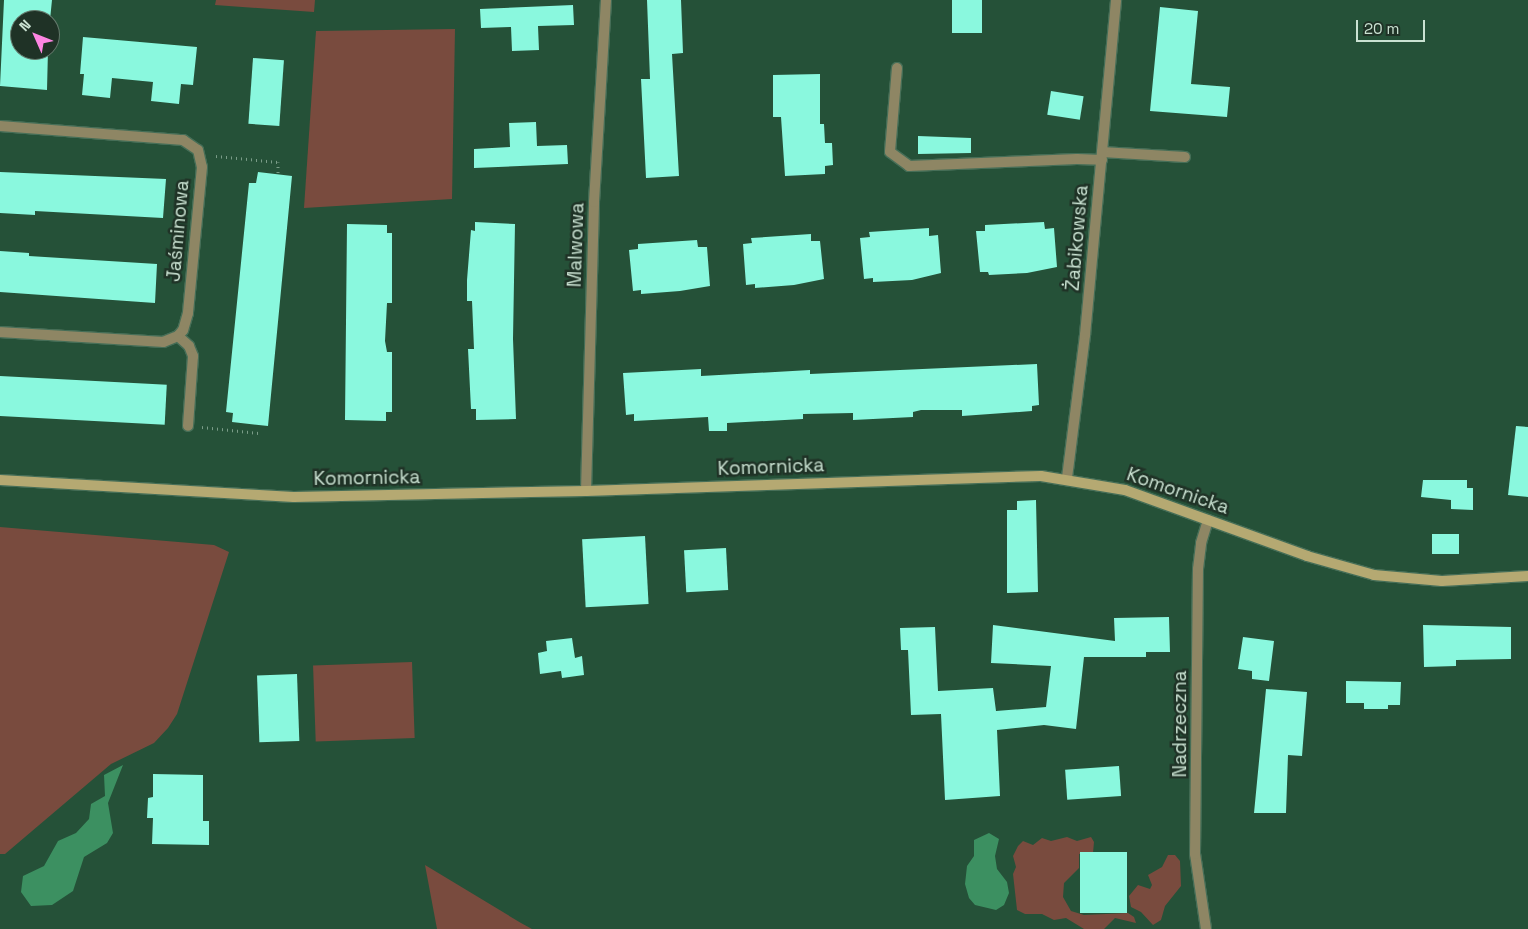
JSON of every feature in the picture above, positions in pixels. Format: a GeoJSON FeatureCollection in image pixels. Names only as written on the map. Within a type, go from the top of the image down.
{"type":"FeatureCollection","features":[{"type":"Feature","properties":{"kind":"street","name":"Malwowa"},"geometry":{"type":"LineString","coordinates":[[586,491],[594,202],[606,0]]}},
{"type":"Feature","properties":{"kind":"street","name":"Żabikowska"},"geometry":{"type":"LineString","coordinates":[[1067,478],[1085,336],[1116,0]]}},
{"type":"Feature","properties":{"kind":"street"},"geometry":{"type":"LineString","coordinates":[[897,68],[890,152],[908,166],[1077,159],[1102,156],[1185,157]]}},
{"type":"Feature","properties":{"kind":"street","name":"Jaśminowa"},"geometry":{"type":"LineString","coordinates":[[0,126],[169,138],[183,140],[198,150],[202,168],[188,313],[178,336]]}},
{"type":"Feature","properties":{"kind":"street"},"geometry":{"type":"LineString","coordinates":[[0,332],[163,342],[178,336],[189,346],[193,356],[188,426]]}},
{"type":"Feature","properties":{"kind":"street","name":"Komornicka"},"geometry":{"type":"LineString","coordinates":[[0,480],[294,497],[586,491],[1003,476],[1067,478],[1125,490],[1326,562],[1388,577],[1451,581],[1528,576]]}},
{"type":"Feature","properties":{"kind":"street","name":"Nadrzeczna"},"geometry":{"type":"LineString","coordinates":[[1206,929],[1195,854],[1198,570],[1201,543],[1208,520]]}},
{"type":"Feature","properties":{"kind":"path"},"geometry":{"type":"LineString","coordinates":[[216,156],[278,162],[278,175]]}},
{"type":"Feature","properties":{"kind":"path"},"geometry":{"type":"LineString","coordinates":[[188,426],[259,433]]}},
{"type":"Feature","properties":{"kind":"shaded area"},"geometry":{"type":"Polygon","coordinates":[[[216,0],[315,0],[314,12],[215,5],[216,0]]]}},
{"type":"Feature","properties":{"kind":"shaded area"},"geometry":{"type":"Polygon","coordinates":[[[455,29],[452,199],[304,208],[316,31],[455,29]]]}},
{"type":"Feature","properties":{"kind":"shaded area"},"geometry":{"type":"Polygon","coordinates":[[[0,527],[214,545],[229,552],[177,714],[168,728],[154,743],[111,764],[5,854],[0,854],[0,527]]]}},
{"type":"Feature","properties":{"kind":"shaded area"},"geometry":{"type":"Polygon","coordinates":[[[412,662],[415,738],[316,741],[313,665],[412,662]]]}},
{"type":"Feature","properties":{"kind":"shaded area"},"geometry":{"type":"Polygon","coordinates":[[[123,765],[108,803],[113,833],[107,843],[84,857],[73,891],[52,905],[31,906],[21,892],[23,876],[44,866],[58,841],[76,833],[89,819],[91,804],[105,796],[104,775],[123,765]]]}},
{"type":"Feature","properties":{"kind":"shaded area"},"geometry":{"type":"Polygon","coordinates":[[[989,833],[999,839],[995,856],[997,869],[1007,882],[1009,893],[1004,905],[996,910],[975,905],[969,898],[965,884],[967,866],[974,856],[974,840],[989,833]]]}},
{"type":"Feature","properties":{"kind":"shaded area"},"geometry":{"type":"Polygon","coordinates":[[[1067,837],[1077,841],[1091,837],[1094,842],[1093,853],[1079,854],[1079,868],[1064,883],[1063,897],[1071,911],[1084,915],[1128,913],[1134,917],[1136,923],[1115,918],[1104,929],[1084,929],[1066,918],[1054,920],[1042,914],[1025,914],[1017,910],[1013,874],[1016,867],[1013,856],[1018,846],[1023,841],[1033,845],[1042,838],[1051,841],[1067,837]]]}},
{"type":"Feature","properties":{"kind":"shaded area"},"geometry":{"type":"Polygon","coordinates":[[[1168,855],[1175,855],[1180,861],[1181,886],[1165,906],[1161,920],[1153,925],[1141,912],[1131,907],[1129,896],[1138,885],[1150,889],[1152,885],[1148,875],[1162,867],[1168,855]]]}},
{"type":"Feature","properties":{"kind":"shaded area"},"geometry":{"type":"Polygon","coordinates":[[[425,865],[521,923],[532,929],[437,929],[425,865]]]}},
{"type":"Feature","properties":{"kind":"building"},"geometry":{"type":"Polygon","coordinates":[[[4,0],[52,0],[51,10],[10,10],[10,60],[48,60],[47,90],[0,86],[4,0]]]}},
{"type":"Feature","properties":{"kind":"building"},"geometry":{"type":"Polygon","coordinates":[[[647,0],[681,0],[683,53],[672,54],[679,176],[646,178],[641,79],[650,79],[647,0]]]}},
{"type":"Feature","properties":{"kind":"building"},"geometry":{"type":"Polygon","coordinates":[[[952,0],[982,0],[982,33],[952,33],[952,0]]]}},
{"type":"Feature","properties":{"kind":"building"},"geometry":{"type":"Polygon","coordinates":[[[573,5],[574,25],[538,26],[539,50],[512,51],[511,27],[481,28],[480,9],[573,5]]]}},
{"type":"Feature","properties":{"kind":"building"},"geometry":{"type":"Polygon","coordinates":[[[1160,7],[1198,11],[1191,84],[1230,87],[1227,117],[1150,111],[1160,7]]]}},
{"type":"Feature","properties":{"kind":"building"},"geometry":{"type":"Polygon","coordinates":[[[83,37],[197,47],[193,85],[181,84],[179,104],[151,101],[153,82],[112,78],[110,98],[82,95],[84,74],[80,74],[83,37]]]}},
{"type":"Feature","properties":{"kind":"building"},"geometry":{"type":"Polygon","coordinates":[[[253,58],[284,60],[279,126],[248,124],[253,58]]]}},
{"type":"Feature","properties":{"kind":"building"},"geometry":{"type":"Polygon","coordinates":[[[820,74],[820,124],[824,124],[825,143],[832,143],[833,165],[825,166],[825,174],[785,176],[781,117],[773,117],[773,75],[820,74]]]}},
{"type":"Feature","properties":{"kind":"building"},"geometry":{"type":"Polygon","coordinates":[[[1051,91],[1084,96],[1080,120],[1047,115],[1051,91]]]}},
{"type":"Feature","properties":{"kind":"building"},"geometry":{"type":"Polygon","coordinates":[[[536,122],[537,146],[567,145],[568,164],[474,168],[474,149],[510,147],[509,123],[536,122]]]}},
{"type":"Feature","properties":{"kind":"building"},"geometry":{"type":"Polygon","coordinates":[[[918,136],[971,138],[971,153],[918,154],[918,136]]]}},
{"type":"Feature","properties":{"kind":"building"},"geometry":{"type":"Polygon","coordinates":[[[0,172],[166,179],[163,218],[35,211],[35,215],[0,213],[0,172]]]}},
{"type":"Feature","properties":{"kind":"building"},"geometry":{"type":"Polygon","coordinates":[[[258,172],[292,176],[268,426],[232,422],[233,413],[226,412],[249,183],[256,183],[258,172]]]}},
{"type":"Feature","properties":{"kind":"building"},"geometry":{"type":"Polygon","coordinates":[[[475,222],[515,224],[513,339],[516,419],[476,420],[476,409],[471,409],[468,349],[474,349],[472,301],[467,301],[467,280],[471,230],[475,231],[475,222]]]}},
{"type":"Feature","properties":{"kind":"building"},"geometry":{"type":"Polygon","coordinates":[[[1044,222],[1045,229],[1054,228],[1057,267],[1027,273],[989,275],[988,272],[980,272],[976,231],[985,231],[985,225],[1044,222]]]}},
{"type":"Feature","properties":{"kind":"building"},"geometry":{"type":"Polygon","coordinates":[[[347,224],[387,225],[387,233],[392,233],[392,303],[387,303],[385,341],[387,352],[392,352],[392,412],[386,412],[386,421],[345,420],[347,224]]]}},
{"type":"Feature","properties":{"kind":"building"},"geometry":{"type":"Polygon","coordinates":[[[929,228],[929,236],[938,235],[941,273],[912,280],[873,282],[873,278],[864,279],[860,238],[870,237],[869,232],[929,228]]]}},
{"type":"Feature","properties":{"kind":"building"},"geometry":{"type":"Polygon","coordinates":[[[811,234],[811,241],[820,241],[824,279],[794,285],[755,288],[755,284],[746,285],[743,244],[752,243],[751,238],[811,234]]]}},
{"type":"Feature","properties":{"kind":"building"},"geometry":{"type":"Polygon","coordinates":[[[697,240],[698,247],[707,247],[710,286],[680,291],[641,294],[641,290],[633,291],[629,250],[638,249],[638,244],[697,240]]]}},
{"type":"Feature","properties":{"kind":"building"},"geometry":{"type":"Polygon","coordinates":[[[0,251],[29,253],[29,256],[157,264],[155,303],[0,292],[0,251]]]}},
{"type":"Feature","properties":{"kind":"building"},"geometry":{"type":"Polygon","coordinates":[[[1037,364],[1039,405],[1032,406],[1032,411],[962,416],[962,410],[921,410],[913,412],[913,417],[853,420],[853,413],[803,414],[803,419],[727,423],[727,431],[709,431],[708,417],[634,421],[634,414],[626,415],[623,373],[701,369],[701,376],[810,370],[810,374],[1037,364]]]}},
{"type":"Feature","properties":{"kind":"building"},"geometry":{"type":"Polygon","coordinates":[[[0,376],[167,385],[165,425],[0,416],[0,376]]]}},
{"type":"Feature","properties":{"kind":"building"},"geometry":{"type":"Polygon","coordinates":[[[1516,426],[1528,427],[1528,497],[1508,495],[1516,426]]]}},
{"type":"Feature","properties":{"kind":"building"},"geometry":{"type":"Polygon","coordinates":[[[1423,480],[1467,480],[1467,488],[1473,488],[1473,510],[1451,509],[1451,500],[1421,497],[1423,480]]]}},
{"type":"Feature","properties":{"kind":"building"},"geometry":{"type":"Polygon","coordinates":[[[1036,500],[1038,592],[1007,593],[1007,510],[1017,510],[1017,501],[1036,500]]]}},
{"type":"Feature","properties":{"kind":"building"},"geometry":{"type":"Polygon","coordinates":[[[1432,534],[1459,534],[1459,554],[1432,554],[1432,534]]]}},
{"type":"Feature","properties":{"kind":"building"},"geometry":{"type":"Polygon","coordinates":[[[645,536],[649,604],[586,607],[582,539],[645,536]]]}},
{"type":"Feature","properties":{"kind":"building"},"geometry":{"type":"Polygon","coordinates":[[[726,548],[728,590],[686,592],[684,550],[726,548]]]}},
{"type":"Feature","properties":{"kind":"building"},"geometry":{"type":"Polygon","coordinates":[[[1169,617],[1170,652],[1146,652],[1146,657],[1084,657],[1076,729],[1044,725],[997,730],[1000,796],[945,800],[941,714],[911,715],[908,650],[901,650],[900,628],[935,627],[938,691],[993,688],[996,711],[1046,707],[1051,666],[991,663],[993,625],[1115,641],[1114,618],[1169,617]]]}},
{"type":"Feature","properties":{"kind":"building"},"geometry":{"type":"Polygon","coordinates":[[[1423,625],[1511,627],[1511,659],[1456,660],[1456,666],[1424,667],[1423,625]]]}},
{"type":"Feature","properties":{"kind":"building"},"geometry":{"type":"Polygon","coordinates":[[[1243,637],[1274,641],[1269,681],[1252,679],[1252,671],[1238,669],[1243,637]]]}},
{"type":"Feature","properties":{"kind":"building"},"geometry":{"type":"Polygon","coordinates":[[[572,638],[575,658],[582,656],[584,675],[562,678],[561,671],[540,674],[538,653],[547,651],[546,641],[572,638]]]}},
{"type":"Feature","properties":{"kind":"building"},"geometry":{"type":"Polygon","coordinates":[[[297,674],[299,741],[259,742],[257,675],[297,674]]]}},
{"type":"Feature","properties":{"kind":"building"},"geometry":{"type":"Polygon","coordinates":[[[1346,681],[1401,682],[1400,705],[1388,705],[1388,709],[1364,709],[1364,703],[1346,703],[1346,681]]]}},
{"type":"Feature","properties":{"kind":"building"},"geometry":{"type":"Polygon","coordinates":[[[1266,689],[1307,692],[1302,756],[1288,755],[1286,813],[1254,813],[1266,689]]]}},
{"type":"Feature","properties":{"kind":"building"},"geometry":{"type":"Polygon","coordinates":[[[1119,766],[1121,796],[1067,800],[1065,770],[1119,766]]]}},
{"type":"Feature","properties":{"kind":"building"},"geometry":{"type":"Polygon","coordinates":[[[153,774],[203,775],[203,821],[209,821],[209,845],[152,844],[153,818],[147,818],[148,798],[153,797],[153,774]]]}},
{"type":"Feature","properties":{"kind":"building"},"geometry":{"type":"Polygon","coordinates":[[[1080,852],[1127,852],[1127,913],[1080,913],[1080,852]]]}}]}
